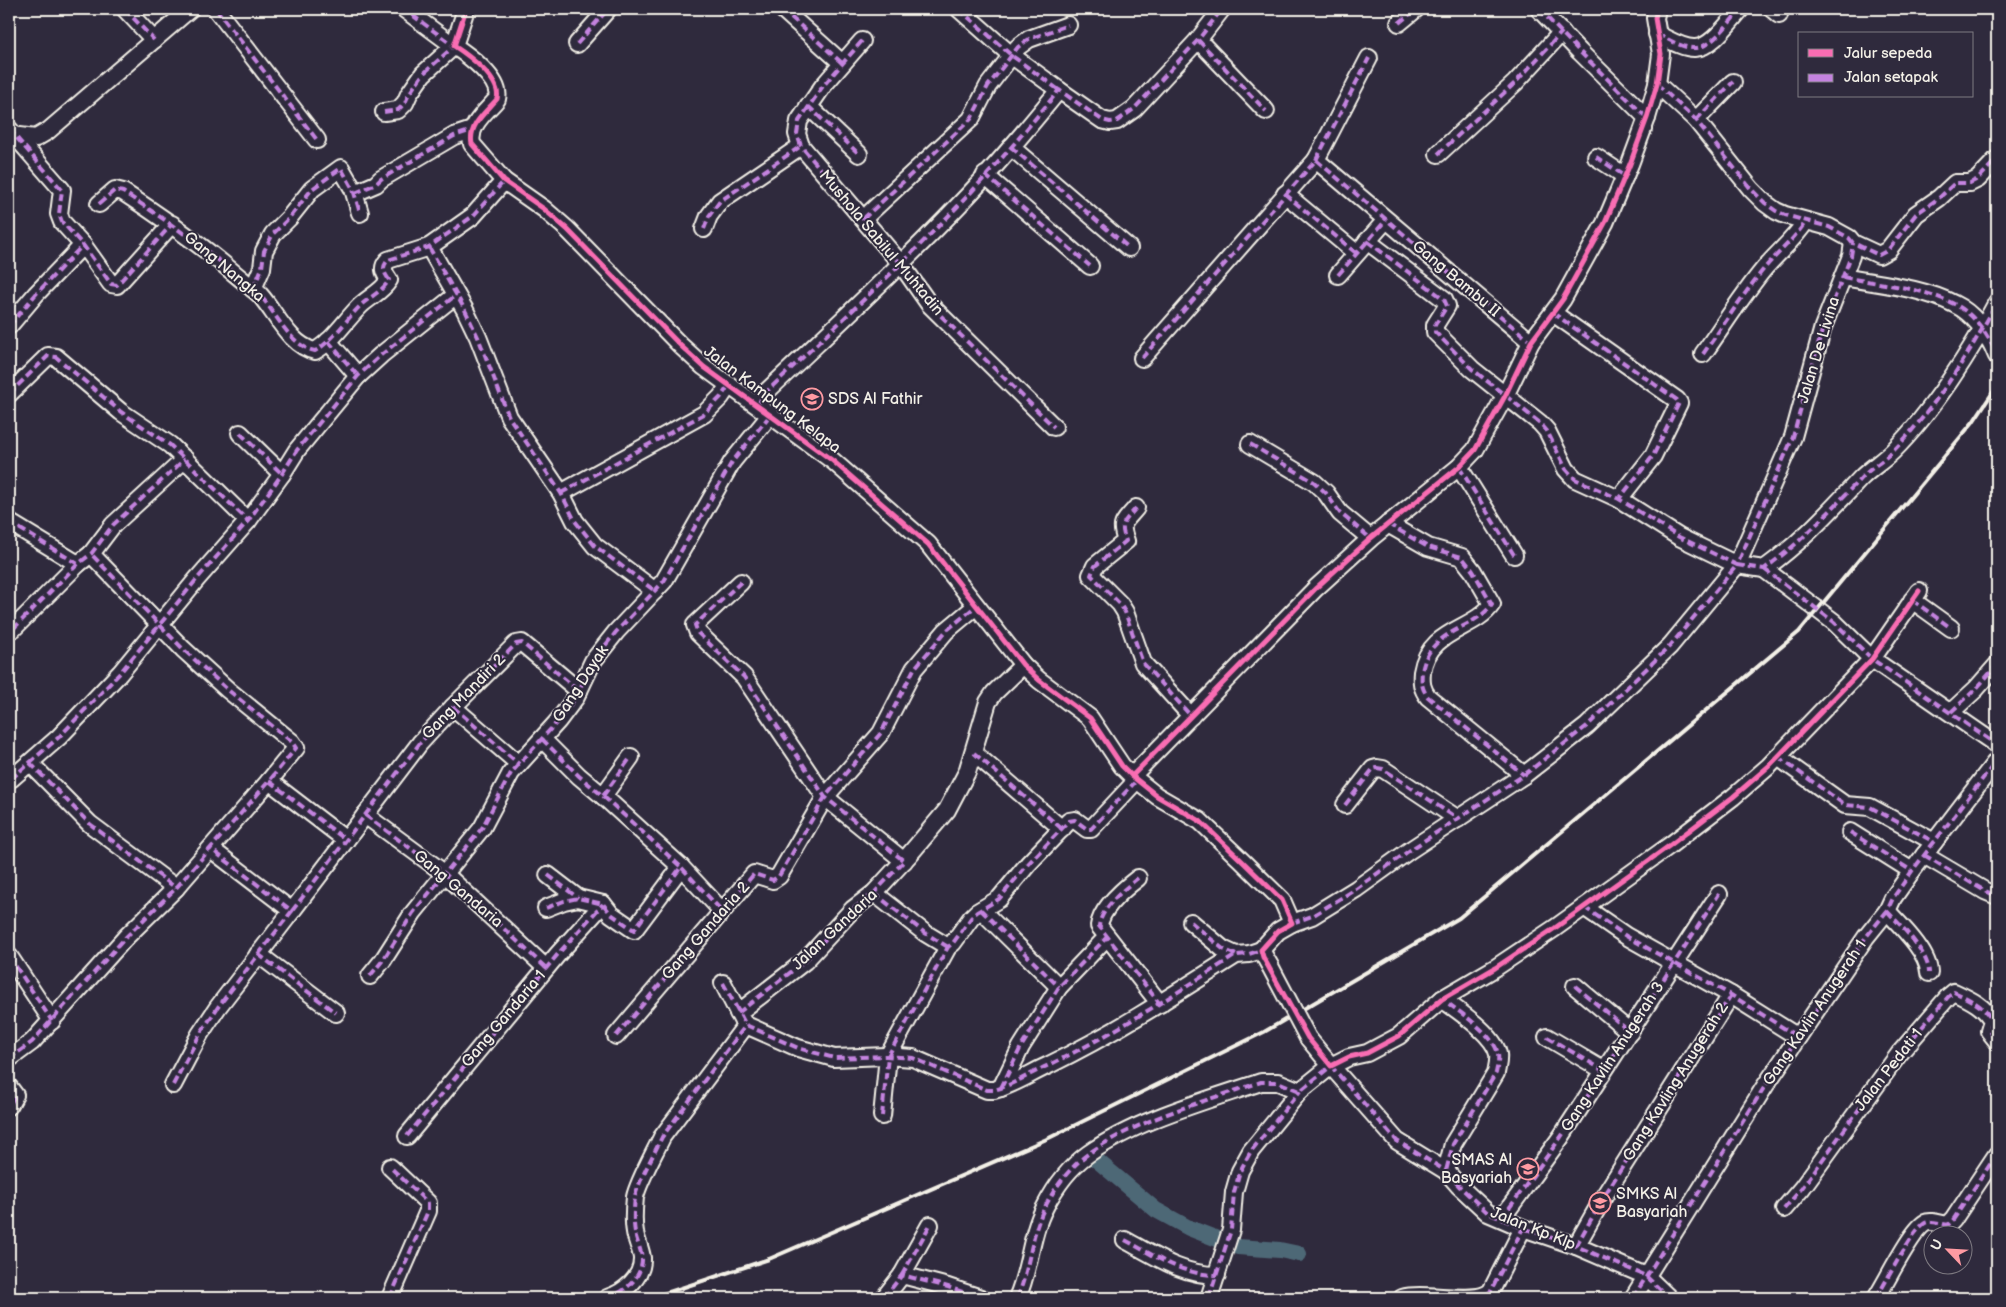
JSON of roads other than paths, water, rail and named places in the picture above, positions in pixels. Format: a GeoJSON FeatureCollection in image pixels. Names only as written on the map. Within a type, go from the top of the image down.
{"type":"FeatureCollection","features":[{"type":"Feature","properties":{"kind":"street"},"geometry":{"type":"LineString","coordinates":[[125,9],[154,40]]}},
{"type":"Feature","properties":{"kind":"street"},"geometry":{"type":"LineString","coordinates":[[10,133],[36,138],[48,131],[190,9]]}},
{"type":"Feature","properties":{"kind":"street"},"geometry":{"type":"LineString","coordinates":[[216,9],[317,140]]}},
{"type":"Feature","properties":{"kind":"street"},"geometry":{"type":"LineString","coordinates":[[354,193],[376,184],[380,179],[454,136],[472,130],[498,98],[498,88],[488,74],[464,52],[404,9]]}},
{"type":"Feature","properties":{"kind":"street"},"geometry":{"type":"LineString","coordinates":[[384,112],[398,110],[406,103],[409,94],[423,74],[454,46],[466,9]]}},
{"type":"Feature","properties":{"kind":"street"},"geometry":{"type":"LineString","coordinates":[[576,44],[608,9]]}},
{"type":"Feature","properties":{"kind":"street"},"geometry":{"type":"LineString","coordinates":[[959,9],[1011,55],[1102,120],[1110,122],[1117,121],[1134,110],[1198,40],[1222,9]]}},
{"type":"Feature","properties":{"kind":"street"},"geometry":{"type":"LineString","coordinates":[[1399,23],[1416,9]]}},
{"type":"Feature","properties":{"kind":"street"},"geometry":{"type":"LineString","coordinates":[[1540,9],[1647,118]]}},
{"type":"Feature","properties":{"kind":"street"},"geometry":{"type":"LineString","coordinates":[[882,1116],[888,1056],[948,947],[953,944],[971,918],[999,899],[1028,864],[1072,820],[1075,820],[1087,829],[1091,829],[1134,778],[1191,716],[1301,603],[1370,538],[1459,468],[1476,450],[1506,396],[1531,342],[1564,298],[1605,223],[1625,176],[1647,118],[1657,84],[1661,54],[1655,18],[1657,9]]}},
{"type":"Feature","properties":{"kind":"street"},"geometry":{"type":"LineString","coordinates":[[1657,34],[1685,47],[1696,49],[1711,42],[1740,9]]}},
{"type":"Feature","properties":{"kind":"street"},"geometry":{"type":"LineString","coordinates":[[787,10],[842,63]]}},
{"type":"Feature","properties":{"kind":"street"},"geometry":{"type":"LineString","coordinates":[[863,219],[971,119],[988,86],[1011,55],[1029,40],[1068,24]]}},
{"type":"Feature","properties":{"kind":"street"},"geometry":{"type":"LineString","coordinates":[[1438,154],[1515,83],[1562,32]]}},
{"type":"Feature","properties":{"kind":"street"},"geometry":{"type":"LineString","coordinates":[[1198,40],[1266,110]]}},
{"type":"Feature","properties":{"kind":"street"},"geometry":{"type":"LineString","coordinates":[[704,229],[709,216],[720,201],[801,146],[797,134],[799,122],[808,106],[862,41]]}},
{"type":"Feature","properties":{"kind":"street"},"geometry":{"type":"LineString","coordinates":[[1142,358],[1316,160],[1369,58]]}},
{"type":"Feature","properties":{"kind":"street"},"geometry":{"type":"LineString","coordinates":[[1696,120],[1733,82]]}},
{"type":"Feature","properties":{"kind":"street"},"geometry":{"type":"LineString","coordinates":[[1657,84],[1696,120],[1751,189],[1765,203],[1776,211],[1834,230],[1853,243],[1879,255],[1888,250],[1921,210],[1939,198],[1955,183],[1970,183],[1978,179],[1997,159]]}},
{"type":"Feature","properties":{"kind":"street","name":"Gang Dayak"},"geometry":{"type":"LineString","coordinates":[[370,976],[444,873],[482,828],[511,773],[558,721],[579,691],[593,660],[616,632],[664,581],[732,462],[765,410],[763,395],[901,264],[958,206],[1059,90]]}},
{"type":"Feature","properties":{"kind":"street"},"geometry":{"type":"LineString","coordinates":[[808,106],[859,154]]}},
{"type":"Feature","properties":{"kind":"street","name":"Jalan Kampung Kelapa"},"geometry":{"type":"LineString","coordinates":[[472,130],[470,136],[472,144],[504,181],[556,219],[681,346],[713,374],[833,461],[928,544],[1023,665],[1039,680],[1090,718],[1122,766],[1134,778],[1157,796],[1206,827],[1282,900],[1292,923]]}},
{"type":"Feature","properties":{"kind":"street"},"geometry":{"type":"LineString","coordinates":[[10,133],[62,190],[59,214],[62,222],[84,245],[112,284],[118,285],[172,224]]}},
{"type":"Feature","properties":{"kind":"street","name":"Mushola Sabilul Muhtadin"},"geometry":{"type":"LineString","coordinates":[[801,146],[901,264],[929,304],[1054,427]]}},
{"type":"Feature","properties":{"kind":"street"},"geometry":{"type":"LineString","coordinates":[[1011,147],[1129,248]]}},
{"type":"Feature","properties":{"kind":"street"},"geometry":{"type":"LineString","coordinates":[[1596,156],[1625,176]]}},
{"type":"Feature","properties":{"kind":"street","name":"Gang Bambu II"},"geometry":{"type":"LineString","coordinates":[[1316,160],[1531,342]]}},
{"type":"Feature","properties":{"kind":"street"},"geometry":{"type":"LineString","coordinates":[[253,289],[262,268],[264,251],[273,234],[289,218],[312,189],[341,168],[354,193],[360,213]]}},
{"type":"Feature","properties":{"kind":"street"},"geometry":{"type":"LineString","coordinates":[[985,175],[1090,266]]}},
{"type":"Feature","properties":{"kind":"street","name":"Gang Nangka"},"geometry":{"type":"LineString","coordinates":[[100,204],[115,190],[123,192],[172,224],[253,289],[298,343],[310,350],[316,351],[328,341],[361,305],[385,287],[389,280],[383,270],[384,264],[388,260],[429,247],[472,216],[504,181]]}},
{"type":"Feature","properties":{"kind":"street"},"geometry":{"type":"LineString","coordinates":[[1285,194],[1362,247],[1444,299],[1447,306],[1435,325],[1435,332],[1472,369],[1540,423],[1547,431],[1566,469],[1575,479],[1619,499],[1680,537],[1737,565],[1764,569],[1826,616],[1872,659],[1951,712],[1997,749]]}},
{"type":"Feature","properties":{"kind":"street"},"geometry":{"type":"LineString","coordinates":[[1338,275],[1384,218]]}},
{"type":"Feature","properties":{"kind":"street"},"geometry":{"type":"LineString","coordinates":[[1703,354],[1741,299],[1766,267],[1795,237],[1806,221]]}},
{"type":"Feature","properties":{"kind":"street"},"geometry":{"type":"LineString","coordinates":[[1842,277],[1851,256],[1853,243]]}},
{"type":"Feature","properties":{"kind":"street"},"geometry":{"type":"LineString","coordinates":[[9,326],[36,294],[84,245]]}},
{"type":"Feature","properties":{"kind":"street"},"geometry":{"type":"LineString","coordinates":[[429,247],[478,338],[510,418],[561,492],[574,521],[595,546],[654,591]]}},
{"type":"Feature","properties":{"kind":"street","name":"Jalan De Livina"},"geometry":{"type":"LineString","coordinates":[[1292,923],[1312,916],[1356,889],[1410,850],[1524,775],[1587,726],[1670,646],[1737,565],[1793,437],[1823,328],[1842,277],[1916,290],[1955,304],[1983,329],[1997,356]]}},
{"type":"Feature","properties":{"kind":"street"},"geometry":{"type":"LineString","coordinates":[[11,779],[59,737],[120,673],[197,579],[248,521],[282,474],[300,445],[358,376],[381,355],[456,295]]}},
{"type":"Feature","properties":{"kind":"street"},"geometry":{"type":"LineString","coordinates":[[1764,569],[1790,550],[1816,526],[1863,476],[1892,452],[1934,402],[1983,329],[1997,302]]}},
{"type":"Feature","properties":{"kind":"street"},"geometry":{"type":"LineString","coordinates":[[1553,313],[1680,403],[1653,456],[1619,499]]}},
{"type":"Feature","properties":{"kind":"street"},"geometry":{"type":"LineString","coordinates":[[328,341],[358,376]]}},
{"type":"Feature","properties":{"kind":"street"},"geometry":{"type":"LineString","coordinates":[[9,394],[48,356],[56,357],[121,412],[170,445],[248,521]]}},
{"type":"Feature","properties":{"kind":"street"},"geometry":{"type":"LineString","coordinates":[[561,492],[704,414],[721,397],[729,385]]}},
{"type":"Feature","properties":{"kind":"street"},"geometry":{"type":"LineString","coordinates":[[240,433],[282,474]]}},
{"type":"Feature","properties":{"kind":"street"},"geometry":{"type":"LineString","coordinates":[[1250,444],[1314,482],[1326,493],[1340,512],[1370,538]]}},
{"type":"Feature","properties":{"kind":"street"},"geometry":{"type":"LineString","coordinates":[[13,629],[84,559],[113,525],[185,459]]}},
{"type":"Feature","properties":{"kind":"street"},"geometry":{"type":"LineString","coordinates":[[1459,468],[1514,555]]}},
{"type":"Feature","properties":{"kind":"street"},"geometry":{"type":"LineString","coordinates":[[1136,508],[1123,523],[1121,529],[1126,541],[1095,566],[1091,575],[1120,604],[1125,612],[1143,663],[1191,716]]}},
{"type":"Feature","properties":{"kind":"street"},"geometry":{"type":"LineString","coordinates":[[9,522],[84,559],[228,690],[295,745],[295,751],[176,888],[126,938],[32,1042],[9,1059]]}},
{"type":"Feature","properties":{"kind":"street"},"geometry":{"type":"LineString","coordinates":[[1388,524],[1428,547],[1462,557],[1474,571],[1490,598],[1492,604],[1488,610],[1455,629],[1433,646],[1423,666],[1422,689],[1428,697],[1524,775]]}},
{"type":"Feature","properties":{"kind":"street"},"geometry":{"type":"LineString","coordinates":[[740,582],[695,625],[698,633],[744,677],[825,797],[904,860],[947,810],[967,772],[988,702],[994,693],[1023,665]]}},
{"type":"Feature","properties":{"kind":"street"},"geometry":{"type":"LineString","coordinates":[[1209,1298],[1227,1249],[1231,1230],[1234,1192],[1240,1171],[1251,1151],[1300,1091],[1331,1066],[1349,1057],[1367,1054],[1399,1036],[1442,999],[1495,968],[1584,907],[1733,797],[1778,757],[1872,659],[1915,596],[1951,628]]}},
{"type":"Feature","properties":{"kind":"street","name":"Gang Gandaria 2"},"geometry":{"type":"LineString","coordinates":[[616,1036],[754,874],[773,880],[779,876],[825,797],[881,733],[905,684],[938,639],[976,606]]}},
{"type":"Feature","properties":{"kind":"street","name":"Gang Mandiri 2"},"geometry":{"type":"LineString","coordinates":[[173,1085],[200,1034],[258,954],[420,743],[452,707],[516,644],[522,643],[579,691]]}},
{"type":"Feature","properties":{"kind":"street"},"geometry":{"type":"LineString","coordinates":[[1951,712],[1976,689],[1997,665]]}},
{"type":"Feature","properties":{"kind":"street"},"geometry":{"type":"LineString","coordinates":[[452,707],[519,764]]}},
{"type":"Feature","properties":{"kind":"street"},"geometry":{"type":"LineString","coordinates":[[542,739],[579,776],[681,867],[722,911]]}},
{"type":"Feature","properties":{"kind":"street","name":"Gang Kavlin Anugerah 1"},"geometry":{"type":"LineString","coordinates":[[1633,1298],[1765,1086],[1866,937],[1888,911],[1893,898],[1997,749]]}},
{"type":"Feature","properties":{"kind":"street"},"geometry":{"type":"LineString","coordinates":[[974,752],[1062,829]]}},
{"type":"Feature","properties":{"kind":"street"},"geometry":{"type":"LineString","coordinates":[[603,796],[631,757]]}},
{"type":"Feature","properties":{"kind":"street"},"geometry":{"type":"LineString","coordinates":[[1778,757],[1845,805],[1870,807],[1929,848],[1985,891],[1997,896]]}},
{"type":"Feature","properties":{"kind":"street"},"geometry":{"type":"LineString","coordinates":[[30,763],[90,824],[176,888]]}},
{"type":"Feature","properties":{"kind":"street"},"geometry":{"type":"LineString","coordinates":[[1345,805],[1373,769],[1377,768],[1383,769],[1458,819]]}},
{"type":"Feature","properties":{"kind":"street"},"geometry":{"type":"LineString","coordinates":[[270,781],[346,840]]}},
{"type":"Feature","properties":{"kind":"street","name":"Gang Gandaria"},"geometry":{"type":"LineString","coordinates":[[365,815],[444,873],[546,968]]}},
{"type":"Feature","properties":{"kind":"street"},"geometry":{"type":"LineString","coordinates":[[1850,832],[1912,871]]}},
{"type":"Feature","properties":{"kind":"street"},"geometry":{"type":"LineString","coordinates":[[211,849],[292,911]]}},
{"type":"Feature","properties":{"kind":"street","name":"Jalan Gandaria"},"geometry":{"type":"LineString","coordinates":[[607,1298],[612,1297],[633,1283],[640,1271],[642,1258],[634,1230],[635,1196],[653,1155],[662,1137],[742,1019],[805,961],[852,909],[874,893],[904,860]]}},
{"type":"Feature","properties":{"kind":"street"},"geometry":{"type":"LineString","coordinates":[[546,908],[564,900],[578,898],[603,904],[611,914],[634,930],[681,867]]}},
{"type":"Feature","properties":{"kind":"street"},"geometry":{"type":"LineString","coordinates":[[548,874],[578,898]]}},
{"type":"Feature","properties":{"kind":"street"},"geometry":{"type":"LineString","coordinates":[[1138,878],[1114,900],[1100,921],[1099,926],[1160,1004]]}},
{"type":"Feature","properties":{"kind":"street"},"geometry":{"type":"LineString","coordinates":[[874,893],[925,933],[948,947]]}},
{"type":"Feature","properties":{"kind":"street","name":"Gang Kavlin Anugerah 3"},"geometry":{"type":"LineString","coordinates":[[1502,1218],[1561,1137],[1719,894]]}},
{"type":"Feature","properties":{"kind":"street","name":"Gang Gandaria 1"},"geometry":{"type":"LineString","coordinates":[[407,1136],[546,968],[603,904]]}},
{"type":"Feature","properties":{"kind":"street"},"geometry":{"type":"LineString","coordinates":[[1584,907],[1626,936],[1731,995],[1798,1037]]}},
{"type":"Feature","properties":{"kind":"street"},"geometry":{"type":"LineString","coordinates":[[981,910],[1059,987]]}},
{"type":"Feature","properties":{"kind":"street"},"geometry":{"type":"LineString","coordinates":[[1888,911],[1920,950],[1929,973]]}},
{"type":"Feature","properties":{"kind":"street"},"geometry":{"type":"LineString","coordinates":[[1191,922],[1223,949],[1236,955]]}},
{"type":"Feature","properties":{"kind":"street"},"geometry":{"type":"LineString","coordinates":[[723,984],[742,1019],[798,1048],[834,1058],[888,1056],[913,1058],[987,1090],[1001,1088],[1117,1030],[1132,1018],[1160,1004],[1236,955],[1249,954],[1261,950],[1278,931],[1292,923]]}},
{"type":"Feature","properties":{"kind":"street"},"geometry":{"type":"LineString","coordinates":[[1001,1088],[1021,1047],[1059,987],[1107,938]]}},
{"type":"Feature","properties":{"kind":"street"},"geometry":{"type":"LineString","coordinates":[[1261,950],[1308,1038],[1331,1066]]}},
{"type":"Feature","properties":{"kind":"street"},"geometry":{"type":"LineString","coordinates":[[258,954],[336,1013]]}},
{"type":"Feature","properties":{"kind":"street"},"geometry":{"type":"LineString","coordinates":[[9,956],[52,1021]]}},
{"type":"Feature","properties":{"kind":"street"},"geometry":{"type":"LineString","coordinates":[[1574,986],[1630,1032]]}},
{"type":"Feature","properties":{"kind":"street","name":"Jalan Pedati 1"},"geometry":{"type":"LineString","coordinates":[[1784,1209],[1802,1188],[1899,1054],[1954,992],[1971,1000],[1988,1012],[1992,1021],[1989,1031],[1997,1041]]}},
{"type":"Feature","properties":{"kind":"street","name":"Gang Kavling Anugerah 2"},"geometry":{"type":"LineString","coordinates":[[1576,1246],[1606,1193],[1731,995]]}},
{"type":"Feature","properties":{"kind":"street"},"geometry":{"type":"LineString","coordinates":[[1442,999],[1480,1029],[1498,1052],[1496,1073],[1453,1144],[1446,1171]]}},
{"type":"Feature","properties":{"kind":"street"},"geometry":{"type":"LineString","coordinates":[[1547,1037],[1603,1070]]}},
{"type":"Feature","properties":{"kind":"street","name":"Jalan Kp Klp"},"geometry":{"type":"LineString","coordinates":[[1331,1066],[1397,1141],[1446,1171],[1488,1213],[1523,1228],[1576,1246],[1646,1276],[1670,1298]]}},
{"type":"Feature","properties":{"kind":"street"},"geometry":{"type":"LineString","coordinates":[[1017,1298],[1044,1208],[1056,1187],[1074,1166],[1088,1154],[1145,1124],[1261,1082],[1278,1082],[1300,1091]]}},
{"type":"Feature","properties":{"kind":"street"},"geometry":{"type":"LineString","coordinates":[[9,1087],[15,1095],[9,1106]]}},
{"type":"Feature","properties":{"kind":"street"},"geometry":{"type":"LineString","coordinates":[[1876,1298],[1907,1245],[1923,1224],[1929,1222],[1948,1225],[1997,1154]]}},
{"type":"Feature","properties":{"kind":"street"},"geometry":{"type":"LineString","coordinates":[[390,1168],[428,1203],[428,1211],[390,1298]]}},
{"type":"Feature","properties":{"kind":"street"},"geometry":{"type":"LineString","coordinates":[[884,1298],[902,1275],[930,1225]]}},
{"type":"Feature","properties":{"kind":"street"},"geometry":{"type":"LineString","coordinates":[[1402,1298],[1422,1295],[1451,1297],[1485,1296],[1491,1291],[1523,1228]]}},
{"type":"Feature","properties":{"kind":"street"},"geometry":{"type":"LineString","coordinates":[[1125,1240],[1182,1270],[1202,1276],[1217,1275]]}},
{"type":"Feature","properties":{"kind":"street"},"geometry":{"type":"LineString","coordinates":[[902,1275],[981,1298]]}},
{"type":"Feature","properties":{"kind":"waterway"},"geometry":{"type":"LineString","coordinates":[[1093,1157],[1156,1210],[1189,1228],[1238,1247],[1280,1250],[1299,1254]]}},
{"type":"Feature","properties":{"kind":"railway"},"geometry":{"type":"LineString","coordinates":[[651,1298],[769,1259],[1049,1138],[1264,1032],[1459,918],[1799,632],[1973,422],[1997,386]]}},
{"type":"Feature","properties":{"kind":"place","name":"SDS Al Fathir"},"geometry":{"type":"Point","coordinates":[812,399]}},
{"type":"Feature","properties":{"kind":"place","name":"SMAS Al Basyariah"},"geometry":{"type":"Point","coordinates":[1528,1169]}},
{"type":"Feature","properties":{"kind":"place","name":"SMKS Al Basyariah"},"geometry":{"type":"Point","coordinates":[1600,1203]}}]}
